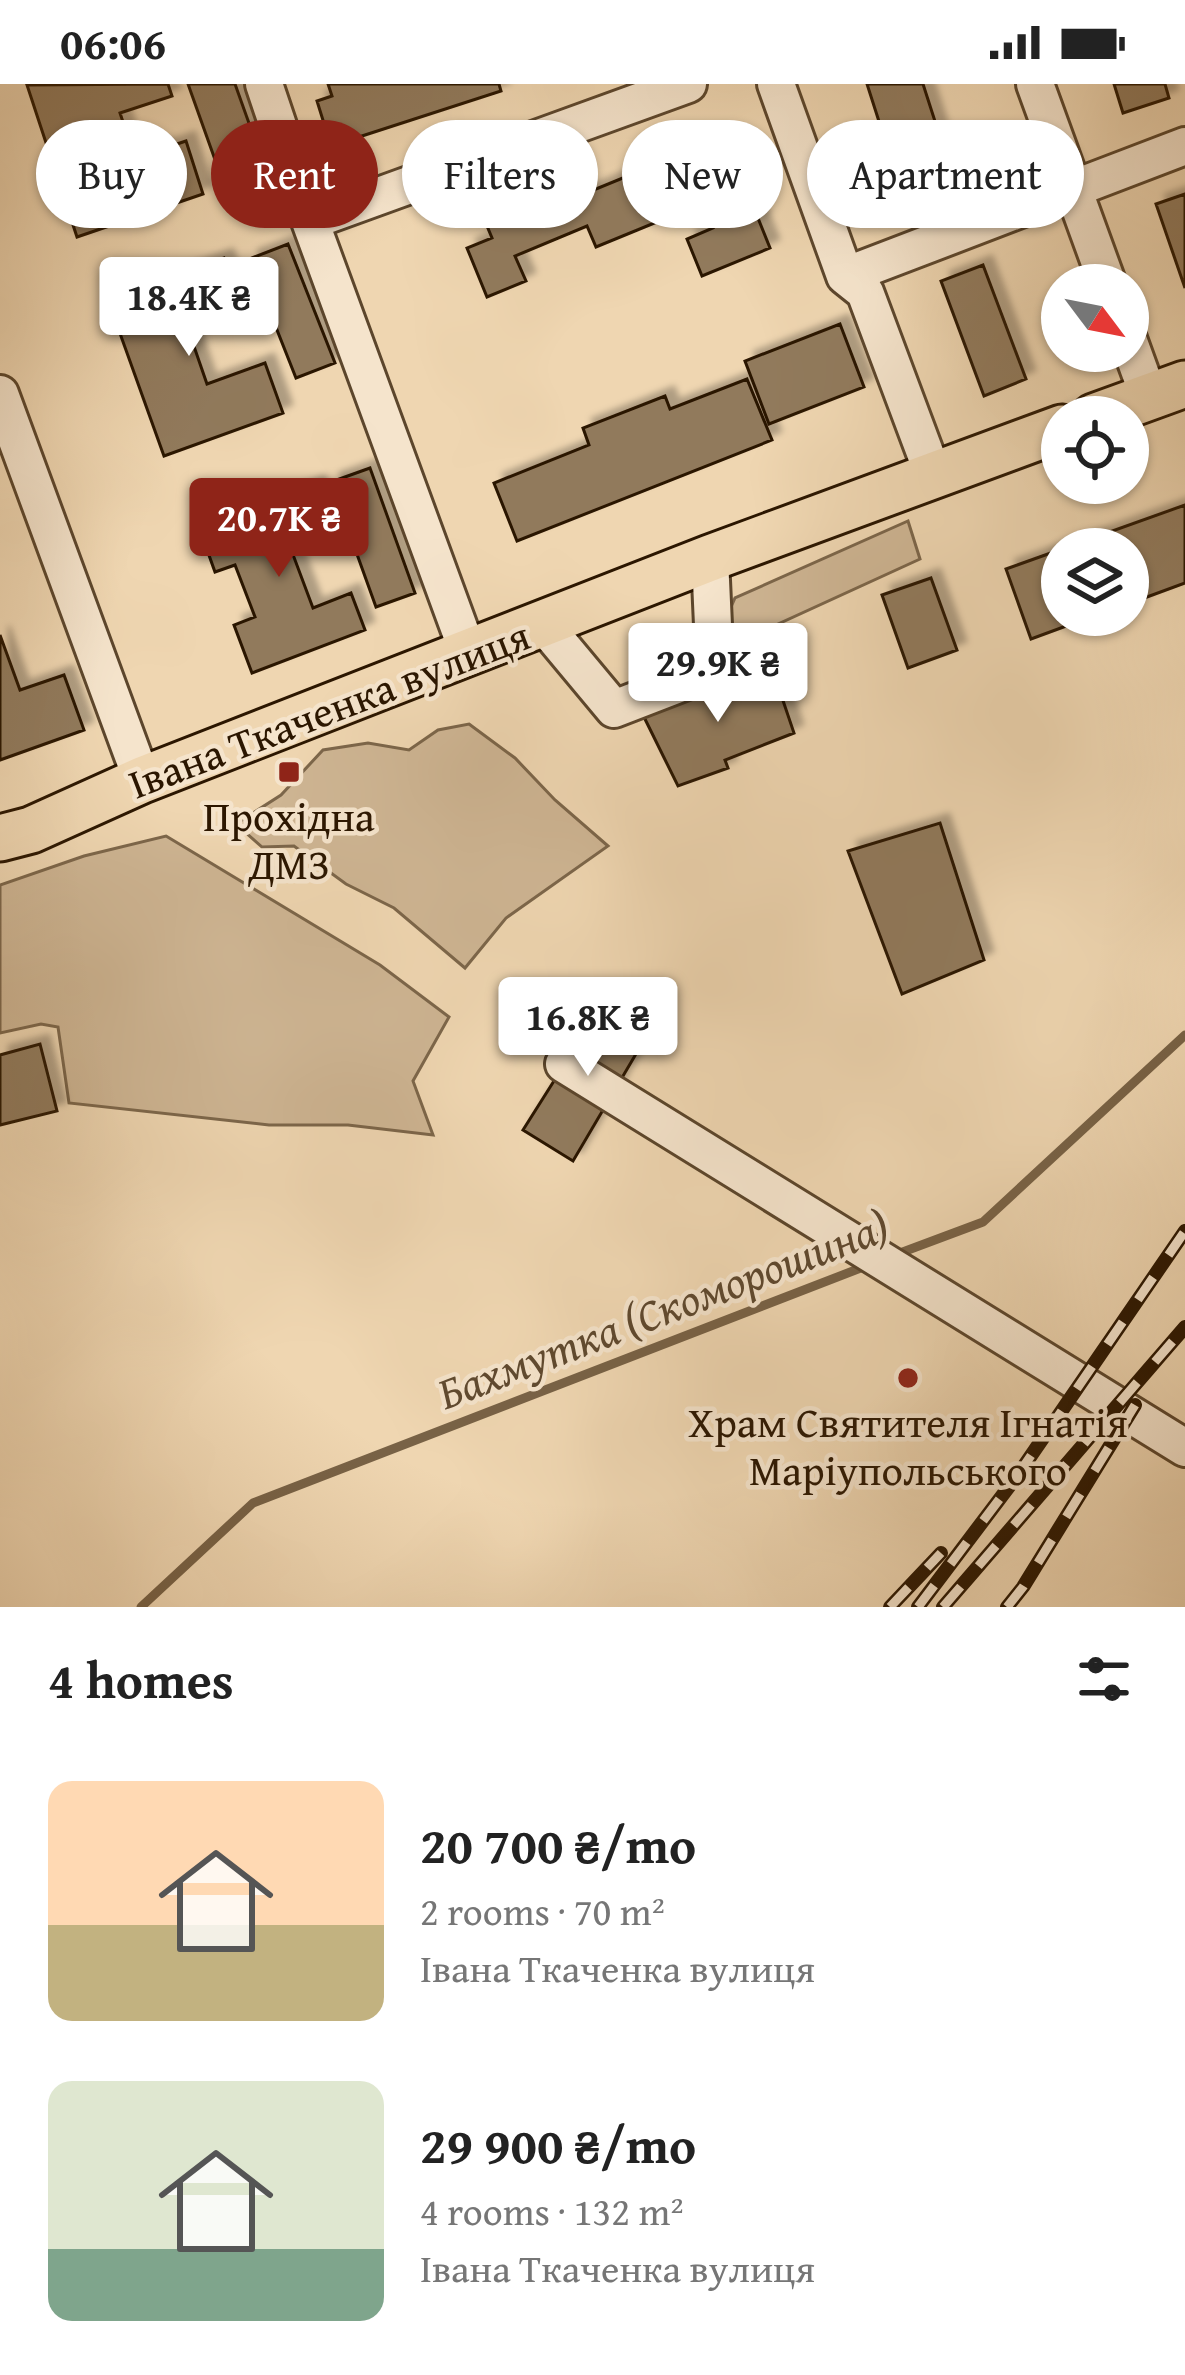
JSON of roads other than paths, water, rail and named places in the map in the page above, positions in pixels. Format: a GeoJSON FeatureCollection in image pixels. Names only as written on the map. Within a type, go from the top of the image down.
{"type":"FeatureCollection","features":[{"type":"Feature","properties":{"kind":"main road","name":"Івана Ткаченка вулиця"},"geometry":{"type":"LineString","coordinates":[[0,838],[31,830],[142,780],[710,558],[1041,435]]}},
{"type":"Feature","properties":{"kind":"street"},"geometry":{"type":"LineString","coordinates":[[265,84],[277,120]]}},
{"type":"Feature","properties":{"kind":"street"},"geometry":{"type":"LineString","coordinates":[[378,196],[688,84]]}},
{"type":"Feature","properties":{"kind":"street"},"geometry":{"type":"LineString","coordinates":[[776,84],[844,276],[865,292],[933,474]]}},
{"type":"Feature","properties":{"kind":"street"},"geometry":{"type":"LineString","coordinates":[[1035,84],[1048,120]]}},
{"type":"Feature","properties":{"kind":"street"},"geometry":{"type":"LineString","coordinates":[[1084,182],[1185,146]]}},
{"type":"Feature","properties":{"kind":"street"},"geometry":{"type":"LineString","coordinates":[[1084,219],[1100,264]]}},
{"type":"Feature","properties":{"kind":"street"},"geometry":{"type":"LineString","coordinates":[[313,228],[469,655]]}},
{"type":"Feature","properties":{"kind":"street"},"geometry":{"type":"LineString","coordinates":[[844,276],[966,228]]}},
{"type":"Feature","properties":{"kind":"street"},"geometry":{"type":"LineString","coordinates":[[0,394],[142,780]]}},
{"type":"Feature","properties":{"kind":"street"},"geometry":{"type":"LineString","coordinates":[[544,625],[614,709],[715,670],[710,558]]}},
{"type":"Feature","properties":{"kind":"street"},"geometry":{"type":"LineString","coordinates":[[564,1064],[1185,1448]]}},
{"type":"Feature","properties":{"kind":"waterway","name":"Бахмутка (Скоморошина)"},"geometry":{"type":"LineString","coordinates":[[892,1256],[983,1222],[1185,1035]]}},
{"type":"Feature","properties":{"kind":"waterway","name":"Бахмутка (Скоморошина)"},"geometry":{"type":"LineString","coordinates":[[141,1607],[253,1503],[871,1264]]}},
{"type":"Feature","properties":{"kind":"railway"},"geometry":{"type":"LineString","coordinates":[[918,1607],[1017,1476],[1185,1231]]}},
{"type":"Feature","properties":{"kind":"railway"},"geometry":{"type":"LineString","coordinates":[[943,1607],[1185,1327]]}},
{"type":"Feature","properties":{"kind":"railway"},"geometry":{"type":"LineString","coordinates":[[1007,1607],[1135,1405]]}},
{"type":"Feature","properties":{"kind":"railway"},"geometry":{"type":"LineString","coordinates":[[890,1607],[941,1553]]}},
{"type":"Feature","properties":{"kind":"place","name":"Прохідна ДМЗ"},"geometry":{"type":"Point","coordinates":[289,772]}},
{"type":"Feature","properties":{"kind":"place","name":"Храм Святителя Ігнатія Маріупольського"},"geometry":{"type":"Point","coordinates":[908,1378]}}]}
